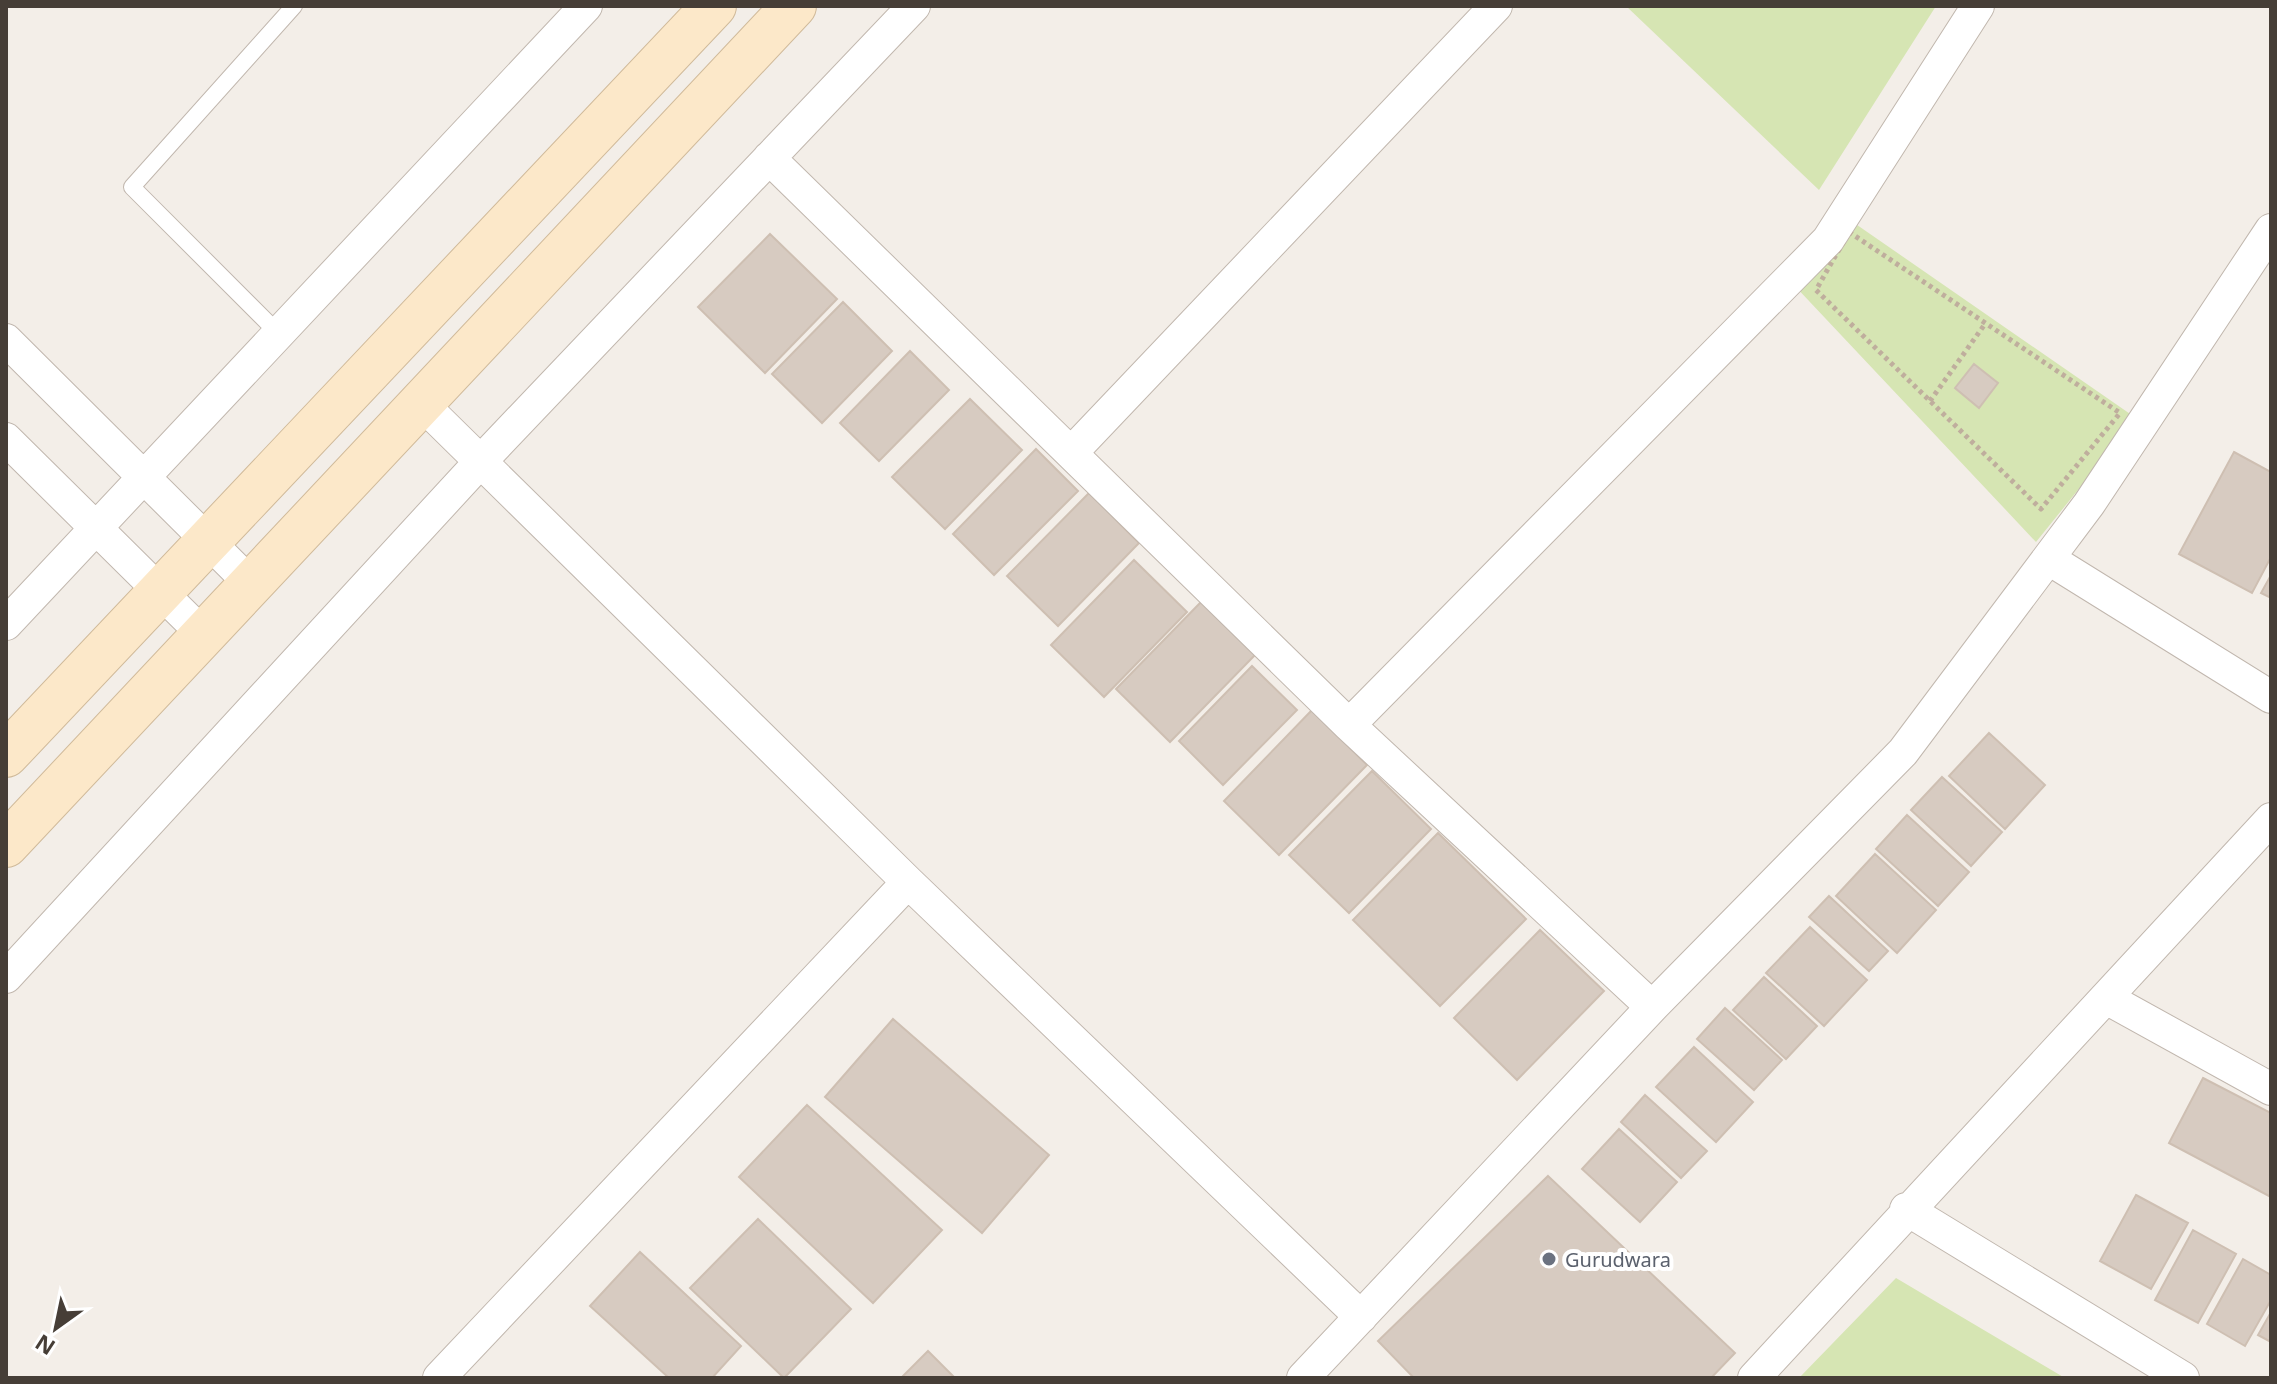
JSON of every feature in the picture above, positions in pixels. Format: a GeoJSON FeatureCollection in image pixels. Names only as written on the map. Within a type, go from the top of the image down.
{"type":"FeatureCollection","features":[{"type":"Feature","properties":{"kind":"street"},"geometry":{"type":"LineString","coordinates":[[6,624],[586,6]]}},
{"type":"Feature","properties":{"kind":"street"},"geometry":{"type":"LineString","coordinates":[[6,755],[714,6]]}},
{"type":"Feature","properties":{"kind":"street"},"geometry":{"type":"LineString","coordinates":[[6,845],[794,6]]}},
{"type":"Feature","properties":{"kind":"street"},"geometry":{"type":"LineString","coordinates":[[6,977],[481,461],[914,6]]}},
{"type":"Feature","properties":{"kind":"street"},"geometry":{"type":"LineString","coordinates":[[1071,453],[1496,6]]}},
{"type":"Feature","properties":{"kind":"street"},"geometry":{"type":"LineString","coordinates":[[1349,725],[1828,240],[1978,6]]}},
{"type":"Feature","properties":{"kind":"street"},"geometry":{"type":"LineString","coordinates":[[769,158],[1349,725],[1652,1007]]}},
{"type":"Feature","properties":{"kind":"street"},"geometry":{"type":"LineString","coordinates":[[1303,1378],[1652,1007],[1903,752],[2089,504],[2271,230]]}},
{"type":"Feature","properties":{"kind":"street"},"geometry":{"type":"LineString","coordinates":[[403,335],[422,402],[908,882],[1361,1317]]}},
{"type":"Feature","properties":{"kind":"street"},"geometry":{"type":"LineString","coordinates":[[6,340],[251,584]]}},
{"type":"Feature","properties":{"kind":"street"},"geometry":{"type":"LineString","coordinates":[[357,384],[422,402]]}},
{"type":"Feature","properties":{"kind":"street"},"geometry":{"type":"LineString","coordinates":[[6,439],[204,635]]}},
{"type":"Feature","properties":{"kind":"street"},"geometry":{"type":"LineString","coordinates":[[2049,559],[2271,697]]}},
{"type":"Feature","properties":{"kind":"street"},"geometry":{"type":"LineString","coordinates":[[1754,1378],[1906,1209],[2108,999],[2271,819]]}},
{"type":"Feature","properties":{"kind":"street"},"geometry":{"type":"LineString","coordinates":[[439,1378],[908,882]]}},
{"type":"Feature","properties":{"kind":"street"},"geometry":{"type":"LineString","coordinates":[[2108,999],[2271,1089]]}},
{"type":"Feature","properties":{"kind":"street"},"geometry":{"type":"LineString","coordinates":[[1906,1209],[2183,1378]]}},
{"type":"Feature","properties":{"kind":"lane"},"geometry":{"type":"LineString","coordinates":[[278,333],[132,187],[294,6]]}},
{"type":"Feature","properties":{"kind":"path"},"geometry":{"type":"LineString","coordinates":[[1849,232],[1986,323],[2120,413],[2041,509],[1816,290],[1849,232]]}},
{"type":"Feature","properties":{"kind":"path"},"geometry":{"type":"LineString","coordinates":[[1930,401],[1986,323]]}},
{"type":"Feature","properties":{"kind":"green space"},"geometry":{"type":"Polygon","coordinates":[[[1626,6],[1936,6],[1819,190],[1626,6]]]}},
{"type":"Feature","properties":{"kind":"green space"},"geometry":{"type":"Polygon","coordinates":[[[1847,218],[2136,418],[2036,542],[1793,284],[1847,218]]]}},
{"type":"Feature","properties":{"kind":"green space"},"geometry":{"type":"Polygon","coordinates":[[[1896,1278],[2065,1378],[1799,1378],[1896,1278]]]}},
{"type":"Feature","properties":{"kind":"building"},"geometry":{"type":"Polygon","coordinates":[[[770,234],[837,299],[765,373],[698,307],[770,234]]]}},
{"type":"Feature","properties":{"kind":"building"},"geometry":{"type":"Polygon","coordinates":[[[843,302],[892,351],[822,423],[772,374],[843,302]]]}},
{"type":"Feature","properties":{"kind":"building"},"geometry":{"type":"Polygon","coordinates":[[[910,351],[949,390],[879,461],[840,423],[910,351]]]}},
{"type":"Feature","properties":{"kind":"building"},"geometry":{"type":"Polygon","coordinates":[[[1974,364],[1998,383],[1979,408],[1955,388],[1974,364]]]}},
{"type":"Feature","properties":{"kind":"building"},"geometry":{"type":"Polygon","coordinates":[[[970,399],[1022,450],[945,529],[892,477],[970,399]]]}},
{"type":"Feature","properties":{"kind":"building"},"geometry":{"type":"Polygon","coordinates":[[[1036,449],[1078,491],[994,575],[953,534],[1036,449]]]}},
{"type":"Feature","properties":{"kind":"building"},"geometry":{"type":"Polygon","coordinates":[[[2234,452],[2271,472],[2271,557],[2252,593],[2179,554],[2234,452]]]}},
{"type":"Feature","properties":{"kind":"building"},"geometry":{"type":"Polygon","coordinates":[[[1089,493],[1139,543],[1058,626],[1007,576],[1089,493]]]}},
{"type":"Feature","properties":{"kind":"building"},"geometry":{"type":"Polygon","coordinates":[[[1134,560],[1187,612],[1104,697],[1051,645],[1134,560]]]}},
{"type":"Feature","properties":{"kind":"building"},"geometry":{"type":"Polygon","coordinates":[[[2271,575],[2271,598],[2261,593],[2271,575]]]}},
{"type":"Feature","properties":{"kind":"building"},"geometry":{"type":"Polygon","coordinates":[[[1201,602],[1255,655],[1170,742],[1116,689],[1201,602]]]}},
{"type":"Feature","properties":{"kind":"building"},"geometry":{"type":"Polygon","coordinates":[[[1252,666],[1297,710],[1223,785],[1179,741],[1252,666]]]}},
{"type":"Feature","properties":{"kind":"building"},"geometry":{"type":"Polygon","coordinates":[[[1312,710],[1367,765],[1279,855],[1224,801],[1312,710]]]}},
{"type":"Feature","properties":{"kind":"building"},"geometry":{"type":"Polygon","coordinates":[[[1989,733],[2045,785],[2005,829],[1949,776],[1989,733]]]}},
{"type":"Feature","properties":{"kind":"building"},"geometry":{"type":"Polygon","coordinates":[[[1372,771],[1431,829],[1349,913],[1289,855],[1372,771]]]}},
{"type":"Feature","properties":{"kind":"building"},"geometry":{"type":"Polygon","coordinates":[[[1942,777],[2002,832],[1971,866],[1911,810],[1942,777]]]}},
{"type":"Feature","properties":{"kind":"building"},"geometry":{"type":"Polygon","coordinates":[[[1907,815],[1969,872],[1938,906],[1876,849],[1907,815]]]}},
{"type":"Feature","properties":{"kind":"building"},"geometry":{"type":"Polygon","coordinates":[[[1438,833],[1526,919],[1440,1006],[1353,920],[1438,833]]]}},
{"type":"Feature","properties":{"kind":"building"},"geometry":{"type":"Polygon","coordinates":[[[1875,854],[1936,910],[1897,953],[1836,896],[1875,854]]]}},
{"type":"Feature","properties":{"kind":"building"},"geometry":{"type":"Polygon","coordinates":[[[1829,896],[1888,951],[1869,971],[1809,917],[1829,896]]]}},
{"type":"Feature","properties":{"kind":"building"},"geometry":{"type":"Polygon","coordinates":[[[1810,927],[1867,980],[1824,1026],[1766,973],[1810,927]]]}},
{"type":"Feature","properties":{"kind":"building"},"geometry":{"type":"Polygon","coordinates":[[[1540,930],[1604,991],[1517,1080],[1454,1018],[1540,930]]]}},
{"type":"Feature","properties":{"kind":"building"},"geometry":{"type":"Polygon","coordinates":[[[1764,977],[1817,1026],[1786,1059],[1733,1010],[1764,977]]]}},
{"type":"Feature","properties":{"kind":"building"},"geometry":{"type":"Polygon","coordinates":[[[1725,1008],[1782,1060],[1754,1090],[1697,1039],[1725,1008]]]}},
{"type":"Feature","properties":{"kind":"building"},"geometry":{"type":"Polygon","coordinates":[[[893,1019],[1049,1155],[982,1233],[825,1097],[893,1019]]]}},
{"type":"Feature","properties":{"kind":"building"},"geometry":{"type":"Polygon","coordinates":[[[1694,1047],[1753,1102],[1716,1142],[1656,1087],[1694,1047]]]}},
{"type":"Feature","properties":{"kind":"building"},"geometry":{"type":"Polygon","coordinates":[[[2203,1078],[2271,1113],[2271,1197],[2169,1143],[2203,1078]]]}},
{"type":"Feature","properties":{"kind":"building"},"geometry":{"type":"Polygon","coordinates":[[[1645,1095],[1707,1151],[1681,1178],[1621,1122],[1645,1095]]]}},
{"type":"Feature","properties":{"kind":"building"},"geometry":{"type":"Polygon","coordinates":[[[807,1105],[942,1230],[873,1303],[739,1177],[807,1105]]]}},
{"type":"Feature","properties":{"kind":"building"},"geometry":{"type":"Polygon","coordinates":[[[1619,1129],[1677,1182],[1640,1222],[1582,1169],[1619,1129]]]}},
{"type":"Feature","properties":{"kind":"building","name":"Gurudwara"},"geometry":{"type":"Polygon","coordinates":[[[1548,1176],[1735,1353],[1711,1378],[1414,1378],[1378,1341],[1548,1176]]]}},
{"type":"Feature","properties":{"kind":"building"},"geometry":{"type":"Polygon","coordinates":[[[2136,1195],[2188,1223],[2151,1289],[2100,1261],[2136,1195]]]}},
{"type":"Feature","properties":{"kind":"building"},"geometry":{"type":"Polygon","coordinates":[[[758,1219],[851,1309],[784,1378],[690,1288],[758,1219]]]}},
{"type":"Feature","properties":{"kind":"building"},"geometry":{"type":"Polygon","coordinates":[[[2193,1230],[2236,1254],[2198,1323],[2155,1300],[2193,1230]]]}},
{"type":"Feature","properties":{"kind":"building"},"geometry":{"type":"Polygon","coordinates":[[[640,1252],[741,1346],[712,1378],[669,1378],[590,1306],[640,1252]]]}},
{"type":"Feature","properties":{"kind":"building"},"geometry":{"type":"Polygon","coordinates":[[[2243,1259],[2271,1275],[2271,1300],[2245,1346],[2207,1324],[2243,1259]]]}},
{"type":"Feature","properties":{"kind":"building"},"geometry":{"type":"Polygon","coordinates":[[[2271,1312],[2271,1342],[2258,1335],[2271,1312]]]}},
{"type":"Feature","properties":{"kind":"building"},"geometry":{"type":"Polygon","coordinates":[[[928,1351],[955,1378],[901,1378],[928,1351]]]}},
{"type":"Feature","properties":{"kind":"place","name":"Gurudwara"},"geometry":{"type":"Point","coordinates":[1549,1259]}}]}
